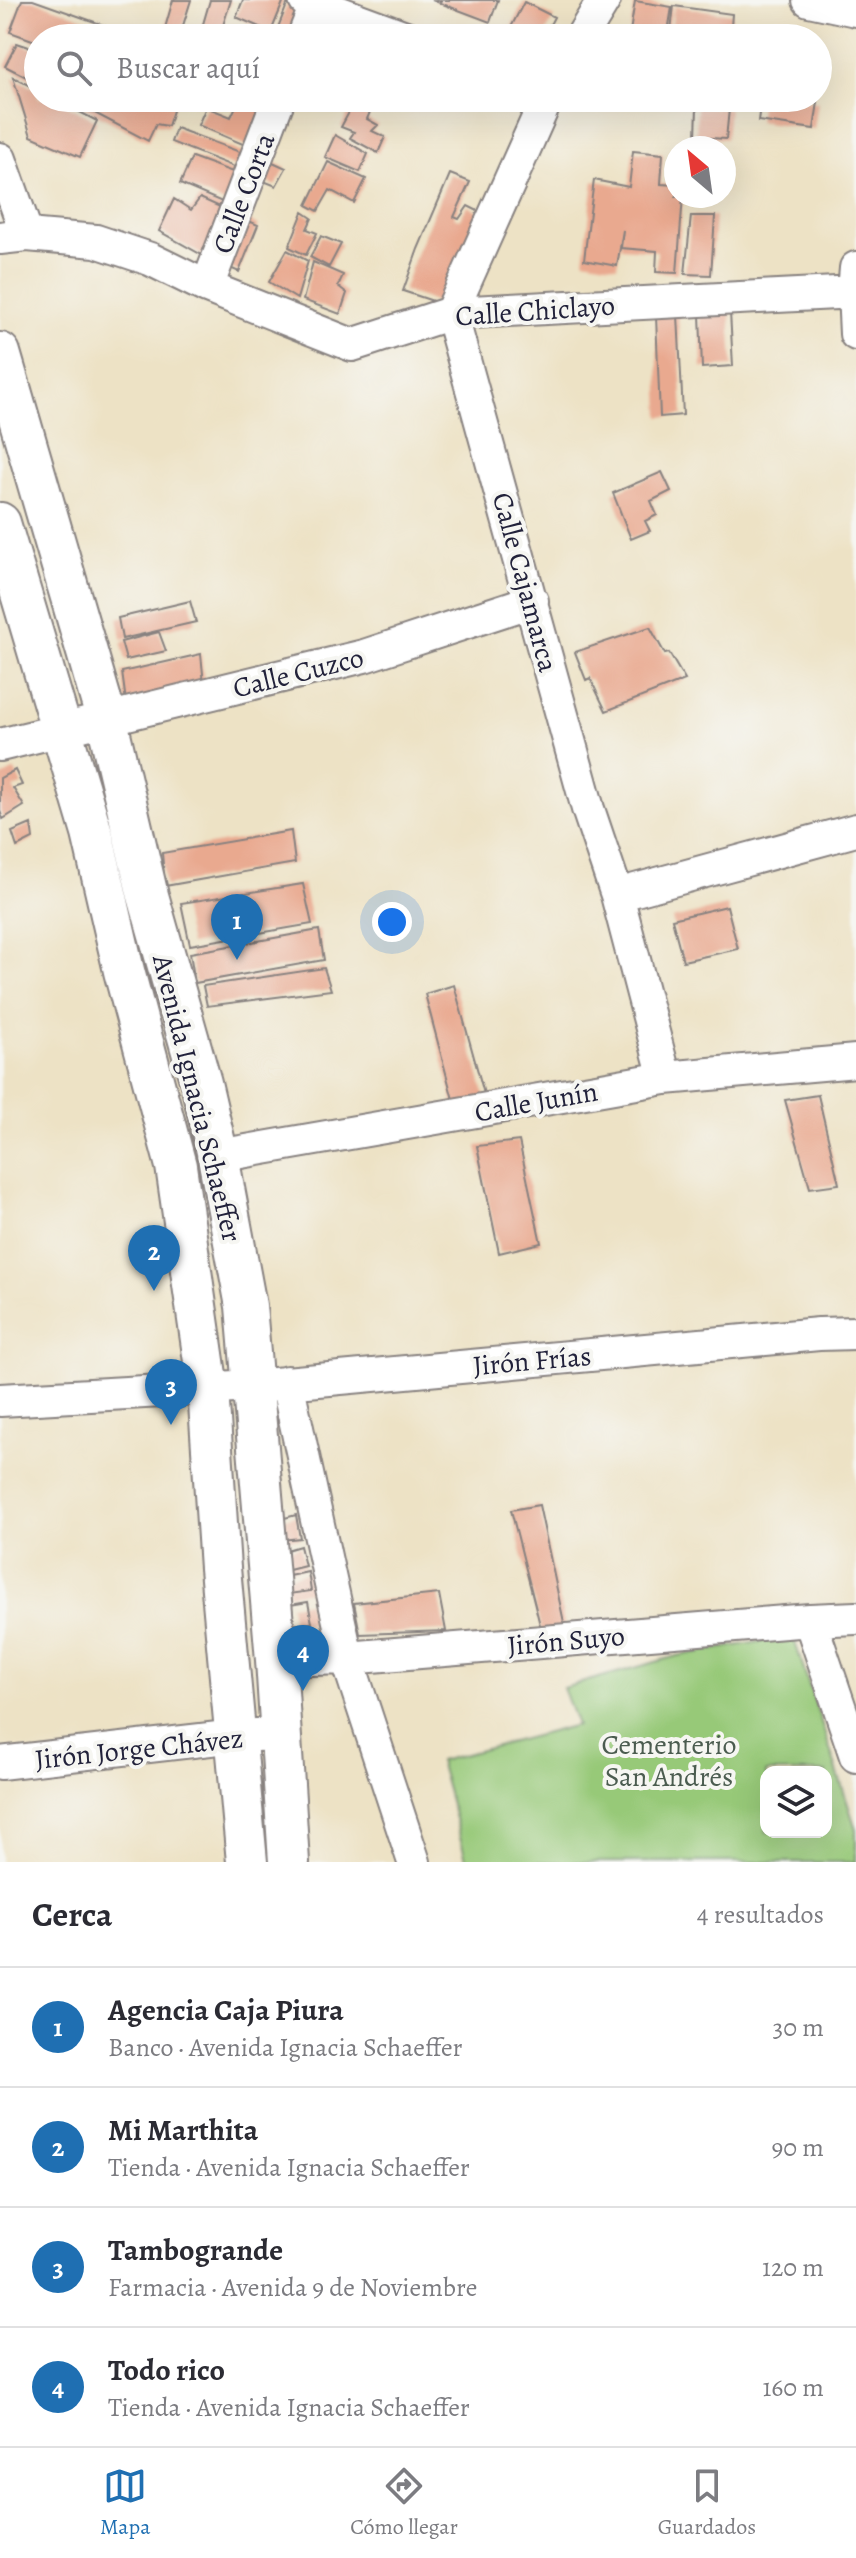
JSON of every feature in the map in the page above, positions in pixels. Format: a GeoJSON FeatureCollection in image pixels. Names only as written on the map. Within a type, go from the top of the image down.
{"type":"FeatureCollection","features":[{"type":"Feature","properties":{"kind":"main road","name":"Avenida Ignacia Schaeffer"},"geometry":{"type":"LineString","coordinates":[[0,353],[107,721],[147,892],[201,1083],[246,1306],[270,1384],[276,1660],[289,1862]]}},
{"type":"Feature","properties":{"kind":"main road","name":"Avenida Ignacia Schaeffer"},"geometry":{"type":"LineString","coordinates":[[0,523],[92,833],[124,971],[176,1166],[208,1389],[247,1862]]}},
{"type":"Feature","properties":{"kind":"street"},"geometry":{"type":"LineString","coordinates":[[589,24],[604,0]]}},
{"type":"Feature","properties":{"kind":"street"},"geometry":{"type":"LineString","coordinates":[[809,0],[856,10]]}},
{"type":"Feature","properties":{"kind":"street"},"geometry":{"type":"LineString","coordinates":[[307,24],[313,1],[372,24]]}},
{"type":"Feature","properties":{"kind":"street","name":"Calle Corta"},"geometry":{"type":"LineString","coordinates":[[207,287],[274,112]]}},
{"type":"Feature","properties":{"kind":"street"},"geometry":{"type":"LineString","coordinates":[[451,313],[541,112]]}},
{"type":"Feature","properties":{"kind":"street"},"geometry":{"type":"LineString","coordinates":[[0,159],[13,237]]}},
{"type":"Feature","properties":{"kind":"street","name":"Calle Chiclayo"},"geometry":{"type":"LineString","coordinates":[[13,237],[96,241],[150,259],[207,287],[352,345],[451,313],[855,284]]}},
{"type":"Feature","properties":{"kind":"street"},"geometry":{"type":"LineString","coordinates":[[855,284],[856,334]]}},
{"type":"Feature","properties":{"kind":"street","name":"Calle Cajamarca"},"geometry":{"type":"LineString","coordinates":[[451,313],[588,809],[617,895],[665,1078]]}},
{"type":"Feature","properties":{"kind":"street","name":"Calle Cuzco"},"geometry":{"type":"LineString","coordinates":[[0,745],[364,656],[532,601]]}},
{"type":"Feature","properties":{"kind":"street"},"geometry":{"type":"LineString","coordinates":[[617,895],[856,830]]}},
{"type":"Feature","properties":{"kind":"street","name":"Calle Junín"},"geometry":{"type":"LineString","coordinates":[[218,1156],[665,1078],[856,1061]]}},
{"type":"Feature","properties":{"kind":"street","name":"Jirón Frías"},"geometry":{"type":"LineString","coordinates":[[0,1400],[208,1389],[856,1333]]}},
{"type":"Feature","properties":{"kind":"street"},"geometry":{"type":"LineString","coordinates":[[270,1384],[347,1658],[414,1862]]}},
{"type":"Feature","properties":{"kind":"street","name":"Jirón Suyo"},"geometry":{"type":"LineString","coordinates":[[276,1660],[347,1658],[856,1618]]}},
{"type":"Feature","properties":{"kind":"street"},"geometry":{"type":"LineString","coordinates":[[810,1620],[856,1756]]}},
{"type":"Feature","properties":{"kind":"street","name":"Jirón Jorge Chávez"},"geometry":{"type":"LineString","coordinates":[[0,1763],[236,1736],[279,1734]]}},
{"type":"Feature","properties":{"kind":"green space","name":"Cementerio San Andrés"},"geometry":{"type":"Polygon","coordinates":[[[793,1636],[856,1829],[856,1862],[467,1862],[439,1761],[577,1725],[563,1688],[677,1656],[793,1636]]]}},
{"type":"Feature","properties":{"kind":"building"},"geometry":{"type":"Polygon","coordinates":[[[22,0],[33,0],[101,24],[24,24],[24,37],[10,32],[22,0]]]}},
{"type":"Feature","properties":{"kind":"building"},"geometry":{"type":"Polygon","coordinates":[[[173,0],[191,0],[184,24],[166,24],[173,0]]]}},
{"type":"Feature","properties":{"kind":"building"},"geometry":{"type":"Polygon","coordinates":[[[210,0],[231,0],[223,24],[203,24],[210,0]]]}},
{"type":"Feature","properties":{"kind":"building"},"geometry":{"type":"Polygon","coordinates":[[[243,0],[284,0],[274,24],[252,24],[236,17],[243,0]]]}},
{"type":"Feature","properties":{"kind":"building"},"geometry":{"type":"Polygon","coordinates":[[[289,0],[309,5],[301,24],[279,24],[289,0]]]}},
{"type":"Feature","properties":{"kind":"building"},"geometry":{"type":"Polygon","coordinates":[[[432,0],[498,0],[490,22],[432,0]]]}},
{"type":"Feature","properties":{"kind":"building"},"geometry":{"type":"Polygon","coordinates":[[[635,1],[672,7],[669,24],[631,24],[635,1]]]}},
{"type":"Feature","properties":{"kind":"building"},"geometry":{"type":"Polygon","coordinates":[[[524,2],[554,17],[550,24],[513,24],[524,2]]]}},
{"type":"Feature","properties":{"kind":"building"},"geometry":{"type":"Polygon","coordinates":[[[674,6],[732,14],[731,24],[672,24],[674,6]]]}},
{"type":"Feature","properties":{"kind":"building"},"geometry":{"type":"Polygon","coordinates":[[[318,9],[348,21],[347,24],[313,24],[318,9]]]}},
{"type":"Feature","properties":{"kind":"building"},"geometry":{"type":"Polygon","coordinates":[[[17,43],[24,45],[24,76],[5,66],[17,43]]]}},
{"type":"Feature","properties":{"kind":"building"},"geometry":{"type":"Polygon","coordinates":[[[13,77],[24,83],[24,112],[80,112],[97,121],[80,157],[31,136],[13,77]]]}},
{"type":"Feature","properties":{"kind":"building"},"geometry":{"type":"Polygon","coordinates":[[[93,112],[172,112],[168,126],[156,124],[148,141],[93,112]]]}},
{"type":"Feature","properties":{"kind":"building"},"geometry":{"type":"Polygon","coordinates":[[[204,112],[218,112],[231,117],[233,112],[267,112],[252,148],[198,125],[204,112]]]}},
{"type":"Feature","properties":{"kind":"building"},"geometry":{"type":"Polygon","coordinates":[[[349,112],[370,112],[367,119],[378,125],[372,131],[385,137],[378,153],[350,138],[354,132],[341,127],[349,112]]]}},
{"type":"Feature","properties":{"kind":"building"},"geometry":{"type":"Polygon","coordinates":[[[697,112],[729,112],[726,136],[696,136],[697,112]]]}},
{"type":"Feature","properties":{"kind":"building"},"geometry":{"type":"Polygon","coordinates":[[[759,112],[817,112],[814,129],[758,121],[759,112]]]}},
{"type":"Feature","properties":{"kind":"building"},"geometry":{"type":"Polygon","coordinates":[[[176,128],[248,155],[242,170],[171,142],[176,128]]]}},
{"type":"Feature","properties":{"kind":"building"},"geometry":{"type":"Polygon","coordinates":[[[335,135],[368,154],[360,172],[325,157],[335,135]]]}},
{"type":"Feature","properties":{"kind":"building"},"geometry":{"type":"Polygon","coordinates":[[[633,151],[663,154],[661,184],[664,184],[664,208],[682,208],[677,273],[656,272],[657,251],[621,248],[623,230],[617,266],[584,260],[594,180],[629,187],[633,151]]]}},
{"type":"Feature","properties":{"kind":"building"},"geometry":{"type":"Polygon","coordinates":[[[192,157],[241,175],[229,205],[180,184],[192,157]]]}},
{"type":"Feature","properties":{"kind":"building"},"geometry":{"type":"Polygon","coordinates":[[[264,158],[286,168],[276,186],[256,178],[264,158]]]}},
{"type":"Feature","properties":{"kind":"building"},"geometry":{"type":"Polygon","coordinates":[[[328,162],[366,179],[354,203],[330,190],[318,211],[307,205],[328,162]]]}},
{"type":"Feature","properties":{"kind":"building"},"geometry":{"type":"Polygon","coordinates":[[[450,174],[470,182],[454,217],[459,219],[468,206],[482,213],[439,303],[403,291],[450,174]]]}},
{"type":"Feature","properties":{"kind":"building"},"geometry":{"type":"Polygon","coordinates":[[[200,198],[229,211],[211,260],[159,231],[174,199],[191,210],[200,198]]]}},
{"type":"Feature","properties":{"kind":"building"},"geometry":{"type":"Polygon","coordinates":[[[303,212],[312,218],[307,229],[317,233],[306,255],[289,247],[303,212]]]}},
{"type":"Feature","properties":{"kind":"building"},"geometry":{"type":"Polygon","coordinates":[[[691,216],[715,216],[711,275],[685,274],[691,216]]]}},
{"type":"Feature","properties":{"kind":"building"},"geometry":{"type":"Polygon","coordinates":[[[240,217],[258,225],[239,272],[221,264],[240,217]]]}},
{"type":"Feature","properties":{"kind":"building"},"geometry":{"type":"Polygon","coordinates":[[[321,236],[341,244],[329,267],[310,257],[321,236]]]}},
{"type":"Feature","properties":{"kind":"building"},"geometry":{"type":"Polygon","coordinates":[[[287,250],[308,261],[297,299],[269,282],[287,250]]]}},
{"type":"Feature","properties":{"kind":"building"},"geometry":{"type":"Polygon","coordinates":[[[313,262],[343,275],[338,286],[347,293],[340,314],[303,300],[313,262]]]}},
{"type":"Feature","properties":{"kind":"building"},"geometry":{"type":"Polygon","coordinates":[[[730,312],[733,366],[702,368],[700,314],[730,312]]]}},
{"type":"Feature","properties":{"kind":"building"},"geometry":{"type":"Polygon","coordinates":[[[678,315],[683,415],[660,417],[656,316],[678,315]]]}},
{"type":"Feature","properties":{"kind":"building"},"geometry":{"type":"Polygon","coordinates":[[[662,472],[671,491],[651,501],[657,515],[645,521],[650,531],[631,539],[613,493],[662,472]]]}},
{"type":"Feature","properties":{"kind":"building"},"geometry":{"type":"Polygon","coordinates":[[[190,601],[196,622],[122,639],[118,618],[190,601]]]}},
{"type":"Feature","properties":{"kind":"building"},"geometry":{"type":"Polygon","coordinates":[[[650,627],[685,680],[606,711],[590,678],[586,680],[575,652],[650,627]]]}},
{"type":"Feature","properties":{"kind":"building"},"geometry":{"type":"Polygon","coordinates":[[[159,632],[166,651],[126,660],[121,642],[159,632]]]}},
{"type":"Feature","properties":{"kind":"building"},"geometry":{"type":"Polygon","coordinates":[[[201,654],[204,684],[126,702],[122,672],[201,654]]]}},
{"type":"Feature","properties":{"kind":"building"},"geometry":{"type":"Polygon","coordinates":[[[15,770],[22,785],[13,788],[24,806],[3,819],[0,811],[0,778],[15,770]]]}},
{"type":"Feature","properties":{"kind":"building"},"geometry":{"type":"Polygon","coordinates":[[[31,824],[33,839],[17,847],[12,832],[31,824]]]}},
{"type":"Feature","properties":{"kind":"building"},"geometry":{"type":"Polygon","coordinates":[[[291,831],[295,863],[165,886],[162,853],[291,831]]]}},
{"type":"Feature","properties":{"kind":"building"},"geometry":{"type":"Polygon","coordinates":[[[303,884],[312,924],[190,945],[181,903],[303,884]]]}},
{"type":"Feature","properties":{"kind":"building"},"geometry":{"type":"Polygon","coordinates":[[[727,906],[738,949],[683,961],[672,919],[727,906]]]}},
{"type":"Feature","properties":{"kind":"building"},"geometry":{"type":"Polygon","coordinates":[[[319,930],[324,960],[195,983],[190,953],[319,930]]]}},
{"type":"Feature","properties":{"kind":"building"},"geometry":{"type":"Polygon","coordinates":[[[324,968],[331,990],[207,1006],[203,986],[324,968]]]}},
{"type":"Feature","properties":{"kind":"building"},"geometry":{"type":"Polygon","coordinates":[[[454,985],[486,1101],[455,1107],[425,994],[454,985]]]}},
{"type":"Feature","properties":{"kind":"building"},"geometry":{"type":"Polygon","coordinates":[[[818,1095],[839,1184],[810,1188],[785,1100],[818,1095]]]}},
{"type":"Feature","properties":{"kind":"building"},"geometry":{"type":"Polygon","coordinates":[[[519,1141],[541,1243],[499,1253],[477,1146],[519,1141]]]}},
{"type":"Feature","properties":{"kind":"building"},"geometry":{"type":"Polygon","coordinates":[[[539,1505],[565,1627],[542,1633],[511,1510],[539,1505]]]}},
{"type":"Feature","properties":{"kind":"building"},"geometry":{"type":"Polygon","coordinates":[[[296,1515],[300,1538],[281,1540],[277,1520],[296,1515]]]}},
{"type":"Feature","properties":{"kind":"building"},"geometry":{"type":"Polygon","coordinates":[[[300,1546],[305,1566],[285,1571],[283,1551],[300,1546]]]}},
{"type":"Feature","properties":{"kind":"building"},"geometry":{"type":"Polygon","coordinates":[[[308,1572],[311,1591],[289,1594],[284,1577],[308,1572]]]}},
{"type":"Feature","properties":{"kind":"building"},"geometry":{"type":"Polygon","coordinates":[[[439,1594],[446,1631],[360,1634],[354,1603],[439,1594]]]}},
{"type":"Feature","properties":{"kind":"building"},"geometry":{"type":"Polygon","coordinates":[[[308,1602],[312,1623],[293,1624],[290,1605],[308,1602]]]}},
{"type":"Feature","properties":{"kind":"place","name":"Agencia Caja Piura"},"geometry":{"type":"Point","coordinates":[237,960]}},
{"type":"Feature","properties":{"kind":"place","name":"Mi Marthita"},"geometry":{"type":"Point","coordinates":[154,1291]}},
{"type":"Feature","properties":{"kind":"place","name":"Tambogrande"},"geometry":{"type":"Point","coordinates":[171,1425]}},
{"type":"Feature","properties":{"kind":"place","name":"Todo rico"},"geometry":{"type":"Point","coordinates":[303,1691]}}]}
